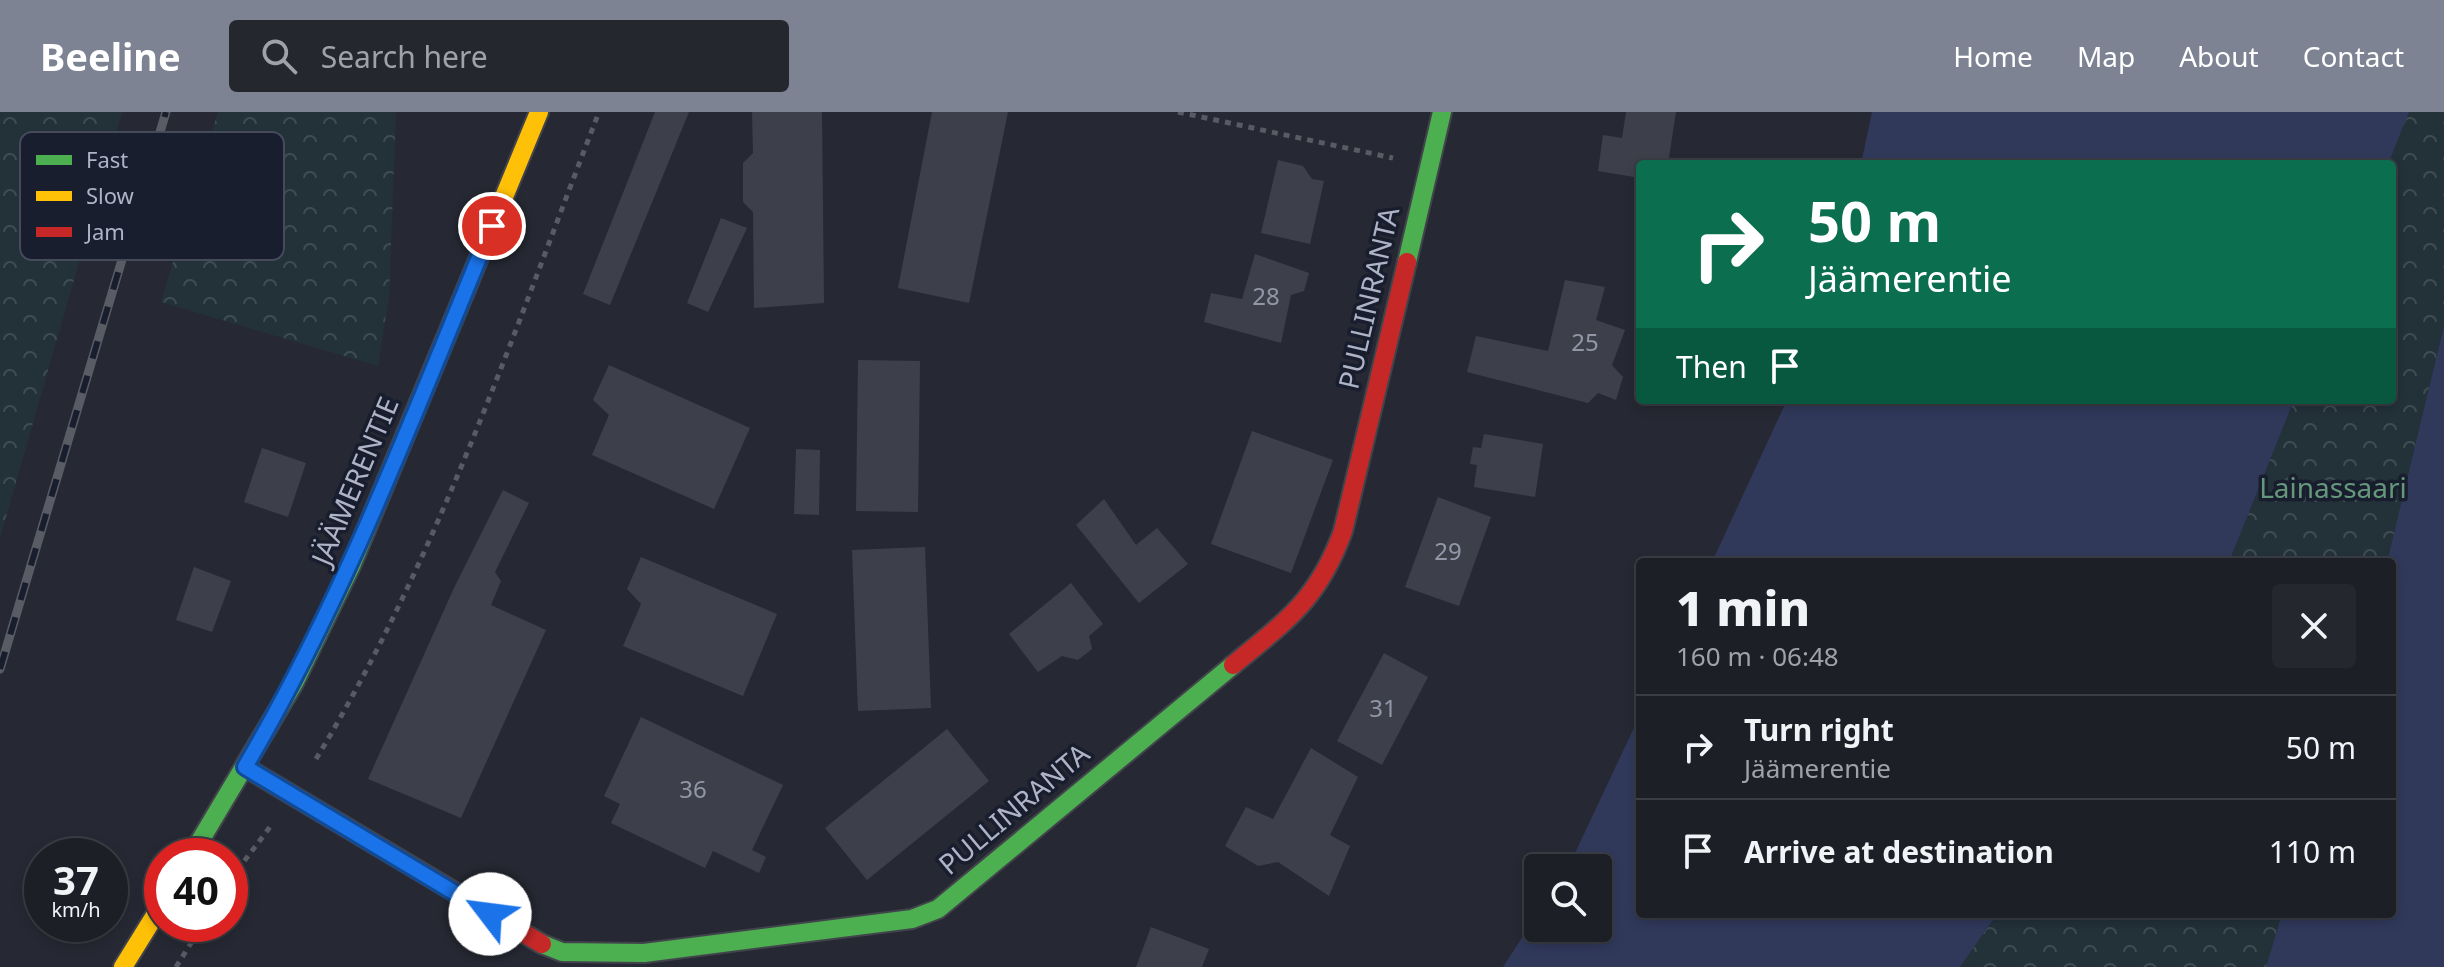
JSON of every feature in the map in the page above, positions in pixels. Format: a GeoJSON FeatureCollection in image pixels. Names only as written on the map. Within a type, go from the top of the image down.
{"type":"FeatureCollection","features":[{"type":"Feature","properties":{"kind":"street","name":"JÄÄMERENTIE"},"geometry":{"type":"LineString","coordinates":[[202,838],[294,683],[351,566],[539,112]]}},
{"type":"Feature","properties":{"kind":"street","name":"PULLINRANTA"},"geometry":{"type":"LineString","coordinates":[[245,767],[295,794],[316,812],[562,952],[644,953],[912,919],[938,909],[1277,628],[1310,600],[1326,580],[1343,531],[1442,112]]}},
{"type":"Feature","properties":{"kind":"street"},"geometry":{"type":"LineString","coordinates":[[123,967],[144,933]]}},
{"type":"Feature","properties":{"kind":"path"},"geometry":{"type":"LineString","coordinates":[[248,856],[295,794],[361,686],[419,566],[599,112]]}},
{"type":"Feature","properties":{"kind":"path"},"geometry":{"type":"LineString","coordinates":[[1178,112],[1429,165]]}},
{"type":"Feature","properties":{"kind":"path"},"geometry":{"type":"LineString","coordinates":[[176,967],[192,942]]}},
{"type":"Feature","properties":{"kind":"green space"},"geometry":{"type":"Polygon","coordinates":[[[0,112],[122,112],[116,132],[20,132],[20,260],[80,260],[0,538],[0,112]]]}},
{"type":"Feature","properties":{"kind":"green space"},"geometry":{"type":"Polygon","coordinates":[[[218,112],[396,112],[389,296],[378,366],[161,302],[174,260],[284,260],[284,132],[212,132],[218,112]]]}},
{"type":"Feature","properties":{"kind":"green space","name":"Lainassaari"},"geometry":{"type":"Polygon","coordinates":[[[2409,112],[2444,112],[2444,326],[2388,558],[2231,558],[2292,404],[2396,404],[2396,160],[2390,160],[2409,112]]]}},
{"type":"Feature","properties":{"kind":"green space"},"geometry":{"type":"Polygon","coordinates":[[[1994,918],[2281,918],[2266,967],[1960,967],[1994,918]]]}},
{"type":"Feature","properties":{"kind":"water"},"geometry":{"type":"Polygon","coordinates":[[[1872,112],[2409,112],[2390,160],[1862,160],[1872,112]]]}},
{"type":"Feature","properties":{"kind":"water"},"geometry":{"type":"Polygon","coordinates":[[[2444,326],[2444,967],[2266,967],[2281,918],[2396,918],[2396,558],[2388,558],[2444,326]]]}},
{"type":"Feature","properties":{"kind":"water"},"geometry":{"type":"Polygon","coordinates":[[[1785,404],[2292,404],[2231,558],[1714,558],[1785,404]]]}},
{"type":"Feature","properties":{"kind":"water"},"geometry":{"type":"Polygon","coordinates":[[[1636,724],[1636,918],[1994,918],[1960,967],[1503,967],[1524,935],[1524,942],[1612,942],[1612,854],[1575,854],[1636,724]]]}},
{"type":"Feature","properties":{"kind":"building"},"geometry":{"type":"Polygon","coordinates":[[[655,112],[689,112],[610,305],[583,294],[655,112]]]}},
{"type":"Feature","properties":{"kind":"building"},"geometry":{"type":"Polygon","coordinates":[[[752,112],[822,112],[824,303],[754,308],[753,212],[743,202],[743,163],[753,153],[752,112]]]}},
{"type":"Feature","properties":{"kind":"building"},"geometry":{"type":"Polygon","coordinates":[[[932,112],[1008,112],[969,303],[898,288],[932,112]]]}},
{"type":"Feature","properties":{"kind":"building"},"geometry":{"type":"Polygon","coordinates":[[[1626,112],[1676,112],[1669,160],[1636,160],[1636,177],[1598,171],[1603,135],[1622,138],[1626,112]]]}},
{"type":"Feature","properties":{"kind":"building"},"geometry":{"type":"Polygon","coordinates":[[[1278,160],[1303,166],[1312,179],[1324,181],[1310,244],[1261,233],[1278,160]]]}},
{"type":"Feature","properties":{"kind":"building"},"geometry":{"type":"Polygon","coordinates":[[[721,218],[747,228],[708,312],[687,303],[721,218]]]}},
{"type":"Feature","properties":{"kind":"building"},"geometry":{"type":"Polygon","coordinates":[[[1255,254],[1309,273],[1304,291],[1291,295],[1281,343],[1204,322],[1211,293],[1242,299],[1255,254]]]}},
{"type":"Feature","properties":{"kind":"building"},"geometry":{"type":"Polygon","coordinates":[[[1565,280],[1605,287],[1596,320],[1625,330],[1612,365],[1623,377],[1616,400],[1598,393],[1588,403],[1467,372],[1476,336],[1548,351],[1565,280]]]}},
{"type":"Feature","properties":{"kind":"building"},"geometry":{"type":"Polygon","coordinates":[[[858,360],[920,361],[918,512],[856,511],[858,360]]]}},
{"type":"Feature","properties":{"kind":"building"},"geometry":{"type":"Polygon","coordinates":[[[609,365],[750,428],[714,509],[592,455],[609,415],[593,400],[609,365]]]}},
{"type":"Feature","properties":{"kind":"building"},"geometry":{"type":"Polygon","coordinates":[[[1252,431],[1333,460],[1291,573],[1211,544],[1252,431]]]}},
{"type":"Feature","properties":{"kind":"building"},"geometry":{"type":"Polygon","coordinates":[[[1484,434],[1543,444],[1535,497],[1474,487],[1477,465],[1470,464],[1473,447],[1481,448],[1484,434]]]}},
{"type":"Feature","properties":{"kind":"building"},"geometry":{"type":"Polygon","coordinates":[[[262,448],[306,463],[288,517],[244,502],[262,448]]]}},
{"type":"Feature","properties":{"kind":"building"},"geometry":{"type":"Polygon","coordinates":[[[796,449],[820,450],[819,515],[794,514],[796,449]]]}},
{"type":"Feature","properties":{"kind":"building"},"geometry":{"type":"Polygon","coordinates":[[[503,490],[529,503],[495,572],[501,581],[491,605],[546,630],[461,818],[368,779],[454,588],[503,490]]]}},
{"type":"Feature","properties":{"kind":"building"},"geometry":{"type":"Polygon","coordinates":[[[1438,497],[1491,517],[1459,606],[1405,587],[1438,497]]]}},
{"type":"Feature","properties":{"kind":"building"},"geometry":{"type":"Polygon","coordinates":[[[1104,499],[1136,545],[1157,528],[1188,564],[1139,603],[1076,525],[1104,499]]]}},
{"type":"Feature","properties":{"kind":"building"},"geometry":{"type":"Polygon","coordinates":[[[925,547],[931,708],[858,711],[852,550],[925,547]]]}},
{"type":"Feature","properties":{"kind":"building"},"geometry":{"type":"Polygon","coordinates":[[[641,557],[777,614],[743,696],[623,646],[641,604],[627,589],[641,557]]]}},
{"type":"Feature","properties":{"kind":"building"},"geometry":{"type":"Polygon","coordinates":[[[194,567],[231,581],[212,632],[176,620],[194,567]]]}},
{"type":"Feature","properties":{"kind":"building"},"geometry":{"type":"Polygon","coordinates":[[[1071,583],[1103,624],[1089,636],[1092,649],[1078,660],[1062,656],[1038,672],[1009,634],[1071,583]]]}},
{"type":"Feature","properties":{"kind":"building"},"geometry":{"type":"Polygon","coordinates":[[[1384,653],[1428,677],[1382,765],[1337,741],[1384,653]]]}},
{"type":"Feature","properties":{"kind":"building"},"geometry":{"type":"Polygon","coordinates":[[[641,717],[783,785],[752,850],[766,857],[759,873],[713,851],[705,868],[611,823],[620,804],[604,796],[641,717]]]}},
{"type":"Feature","properties":{"kind":"building"},"geometry":{"type":"Polygon","coordinates":[[[947,729],[989,781],[867,880],[825,828],[947,729]]]}},
{"type":"Feature","properties":{"kind":"building"},"geometry":{"type":"Polygon","coordinates":[[[1311,748],[1358,777],[1330,835],[1350,846],[1329,896],[1278,862],[1258,866],[1225,846],[1246,807],[1273,819],[1311,748]]]}},
{"type":"Feature","properties":{"kind":"building"},"geometry":{"type":"Polygon","coordinates":[[[1151,927],[1209,949],[1202,967],[1136,967],[1151,927]]]}},
{"type":"Feature","properties":{"kind":"railway"},"geometry":{"type":"LineString","coordinates":[[160,132],[166,112]]}},
{"type":"Feature","properties":{"kind":"railway"},"geometry":{"type":"LineString","coordinates":[[0,669],[122,260]]}},
{"type":"Feature","properties":{"kind":"traffic: fast"},"geometry":{"type":"LineString","coordinates":[[1407,262],[1442,112]]}},
{"type":"Feature","properties":{"kind":"traffic: fast"},"geometry":{"type":"LineString","coordinates":[[202,838],[294,683],[351,566],[464,294]]}},
{"type":"Feature","properties":{"kind":"traffic: fast"},"geometry":{"type":"LineString","coordinates":[[542,944],[562,952],[644,953],[912,919],[938,909],[1233,665]]}},
{"type":"Feature","properties":{"kind":"traffic: slow"},"geometry":{"type":"LineString","coordinates":[[464,294],[539,112]]}},
{"type":"Feature","properties":{"kind":"traffic: slow"},"geometry":{"type":"LineString","coordinates":[[123,967],[144,933]]}},
{"type":"Feature","properties":{"kind":"traffic: jam"},"geometry":{"type":"LineString","coordinates":[[1233,665],[1299,607],[1323,575],[1333,555],[1343,531],[1407,262]]}},
{"type":"Feature","properties":{"kind":"traffic: jam"},"geometry":{"type":"LineString","coordinates":[[245,767],[542,944]]}},
{"type":"Feature","properties":{"kind":"route"},"geometry":{"type":"LineString","coordinates":[[490,914],[316,812],[295,794],[245,767],[294,683],[351,566],[492,226]]}}]}
